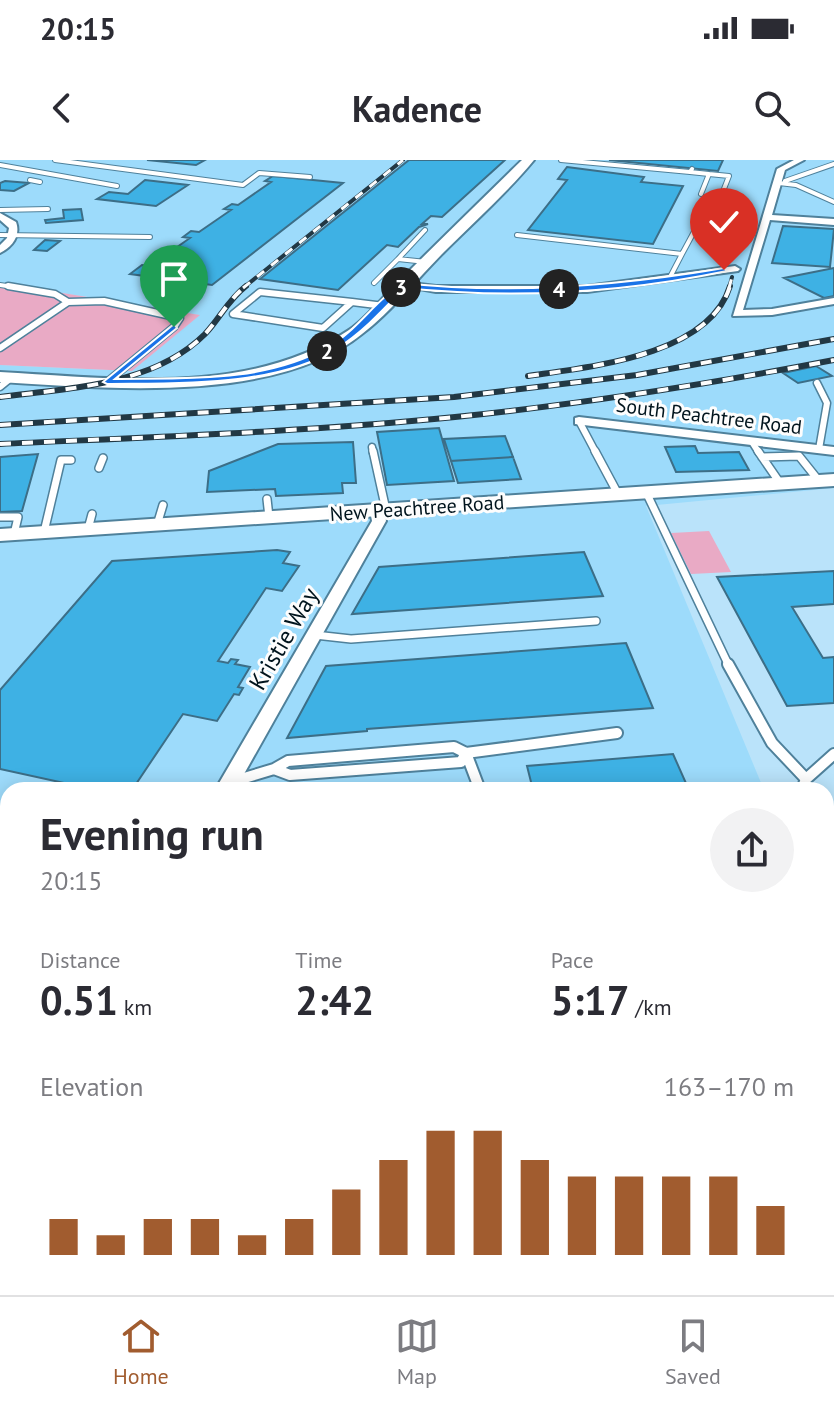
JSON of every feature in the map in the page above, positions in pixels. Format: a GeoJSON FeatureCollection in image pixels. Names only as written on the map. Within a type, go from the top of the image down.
{"type":"FeatureCollection","features":[{"type":"Feature","properties":{"kind":"street"},"geometry":{"type":"LineString","coordinates":[[4,381],[207,380],[281,368],[330,349],[356,332],[384,306],[528,160]]}},
{"type":"Feature","properties":{"kind":"street"},"geometry":{"type":"LineString","coordinates":[[790,162],[780,182],[737,314],[772,312],[834,301]]}},
{"type":"Feature","properties":{"kind":"street"},"geometry":{"type":"LineString","coordinates":[[0,216],[13,224],[14,234],[0,250]]}},
{"type":"Feature","properties":{"kind":"street"},"geometry":{"type":"LineString","coordinates":[[768,217],[834,222]]}},
{"type":"Feature","properties":{"kind":"street"},"geometry":{"type":"LineString","coordinates":[[403,285],[436,289],[587,289],[735,269]]}},
{"type":"Feature","properties":{"kind":"street","name":"South Peachtree Road"},"geometry":{"type":"LineString","coordinates":[[579,421],[834,451]]}},
{"type":"Feature","properties":{"kind":"street","name":"New Peachtree Road"},"geometry":{"type":"LineString","coordinates":[[7,534],[44,532],[90,522],[160,515],[268,508],[381,510],[826,480]]}},
{"type":"Feature","properties":{"kind":"street","name":"Kristie Way"},"geometry":{"type":"LineString","coordinates":[[229,782],[379,521],[381,510]]}},
{"type":"Feature","properties":{"kind":"lane"},"geometry":{"type":"LineString","coordinates":[[55,160],[243,185],[259,173],[310,177]]}},
{"type":"Feature","properties":{"kind":"lane"},"geometry":{"type":"LineString","coordinates":[[565,160],[622,166],[628,170],[662,173],[664,170],[691,171],[729,176],[720,199]]}},
{"type":"Feature","properties":{"kind":"lane"},"geometry":{"type":"LineString","coordinates":[[780,182],[834,164]]}},
{"type":"Feature","properties":{"kind":"lane"},"geometry":{"type":"LineString","coordinates":[[0,165],[117,186]]}},
{"type":"Feature","properties":{"kind":"lane"},"geometry":{"type":"LineString","coordinates":[[184,178],[195,171]]}},
{"type":"Feature","properties":{"kind":"lane"},"geometry":{"type":"LineString","coordinates":[[701,194],[709,174]]}},
{"type":"Feature","properties":{"kind":"lane"},"geometry":{"type":"LineString","coordinates":[[30,180],[40,182]]}},
{"type":"Feature","properties":{"kind":"lane"},"geometry":{"type":"LineString","coordinates":[[780,182],[796,185],[834,202]]}},
{"type":"Feature","properties":{"kind":"lane"},"geometry":{"type":"LineString","coordinates":[[669,279],[709,204]]}},
{"type":"Feature","properties":{"kind":"lane"},"geometry":{"type":"LineString","coordinates":[[0,210],[48,209]]}},
{"type":"Feature","properties":{"kind":"lane"},"geometry":{"type":"LineString","coordinates":[[374,283],[425,230]]}},
{"type":"Feature","properties":{"kind":"lane"},"geometry":{"type":"LineString","coordinates":[[0,235],[150,237]]}},
{"type":"Feature","properties":{"kind":"lane"},"geometry":{"type":"LineString","coordinates":[[517,235],[682,254]]}},
{"type":"Feature","properties":{"kind":"lane"},"geometry":{"type":"LineString","coordinates":[[398,259],[426,262]]}},
{"type":"Feature","properties":{"kind":"lane"},"geometry":{"type":"LineString","coordinates":[[0,285],[55,294],[68,302]]}},
{"type":"Feature","properties":{"kind":"lane"},"geometry":{"type":"LineString","coordinates":[[352,302],[323,328],[233,314],[260,292],[352,302],[384,306]]}},
{"type":"Feature","properties":{"kind":"lane"},"geometry":{"type":"LineString","coordinates":[[0,348],[68,302],[104,301],[180,318],[174,327],[107,382]]}},
{"type":"Feature","properties":{"kind":"lane"},"geometry":{"type":"LineString","coordinates":[[817,383],[827,403],[819,449]]}},
{"type":"Feature","properties":{"kind":"lane"},"geometry":{"type":"LineString","coordinates":[[579,421],[618,494]]}},
{"type":"Feature","properties":{"kind":"lane"},"geometry":{"type":"LineString","coordinates":[[752,442],[780,483]]}},
{"type":"Feature","properties":{"kind":"lane"},"geometry":{"type":"LineString","coordinates":[[372,447],[381,510]]}},
{"type":"Feature","properties":{"kind":"lane"},"geometry":{"type":"LineString","coordinates":[[762,457],[799,456],[826,480]]}},
{"type":"Feature","properties":{"kind":"lane"},"geometry":{"type":"LineString","coordinates":[[99,468],[103,458]]}},
{"type":"Feature","properties":{"kind":"lane"},"geometry":{"type":"LineString","coordinates":[[44,532],[61,460],[71,460]]}},
{"type":"Feature","properties":{"kind":"lane"},"geometry":{"type":"LineString","coordinates":[[646,492],[741,690],[772,743],[802,782]]}},
{"type":"Feature","properties":{"kind":"lane"},"geometry":{"type":"LineString","coordinates":[[0,517],[18,517],[7,534]]}},
{"type":"Feature","properties":{"kind":"lane"},"geometry":{"type":"LineString","coordinates":[[315,635],[351,639],[596,621]]}},
{"type":"Feature","properties":{"kind":"lane"},"geometry":{"type":"LineString","coordinates":[[238,782],[288,761],[454,747],[466,753],[617,733]]}},
{"type":"Feature","properties":{"kind":"lane"},"geometry":{"type":"LineString","coordinates":[[274,769],[290,775],[461,762],[466,753]]}},
{"type":"Feature","properties":{"kind":"lane"},"geometry":{"type":"LineString","coordinates":[[466,753],[477,782]]}},
{"type":"Feature","properties":{"kind":"lane"},"geometry":{"type":"LineString","coordinates":[[807,782],[832,759]]}},
{"type":"Feature","properties":{"kind":"shaded area"},"geometry":{"type":"Polygon","coordinates":[[[0,160],[834,160],[834,488],[646,506],[761,782],[0,782],[0,365],[132,371],[199,315],[0,283],[0,160]]]}},
{"type":"Feature","properties":{"kind":"shaded area"},"geometry":{"type":"Polygon","coordinates":[[[0,283],[200,315],[132,371],[0,365],[0,283]]]}},
{"type":"Feature","properties":{"kind":"shaded area"},"geometry":{"type":"Polygon","coordinates":[[[709,531],[731,572],[691,574],[671,533],[709,531]]]}},
{"type":"Feature","properties":{"kind":"building"},"geometry":{"type":"Polygon","coordinates":[[[147,160],[205,160],[196,165],[147,160]]]}},
{"type":"Feature","properties":{"kind":"building"},"geometry":{"type":"Polygon","coordinates":[[[409,160],[505,160],[442,217],[431,216],[422,224],[428,224],[419,227],[398,247],[387,245],[338,290],[260,279],[409,160]]]}},
{"type":"Feature","properties":{"kind":"building"},"geometry":{"type":"Polygon","coordinates":[[[609,160],[723,160],[718,171],[609,160]]]}},
{"type":"Feature","properties":{"kind":"building"},"geometry":{"type":"Polygon","coordinates":[[[567,167],[644,177],[641,182],[683,186],[653,244],[528,230],[567,180],[558,179],[567,167]]]}},
{"type":"Feature","properties":{"kind":"building"},"geometry":{"type":"Polygon","coordinates":[[[273,176],[343,183],[212,285],[130,274],[142,265],[150,266],[190,238],[183,237],[191,231],[199,232],[231,210],[224,209],[232,204],[238,205],[271,182],[265,181],[273,176]]]}},
{"type":"Feature","properties":{"kind":"building"},"geometry":{"type":"Polygon","coordinates":[[[145,180],[188,185],[156,206],[97,199],[109,192],[128,194],[145,180]]]}},
{"type":"Feature","properties":{"kind":"building"},"geometry":{"type":"Polygon","coordinates":[[[0,183],[29,183],[14,191],[0,190],[0,183]]]}},
{"type":"Feature","properties":{"kind":"building"},"geometry":{"type":"Polygon","coordinates":[[[81,209],[83,220],[46,223],[45,220],[64,218],[63,210],[81,209]]]}},
{"type":"Feature","properties":{"kind":"building"},"geometry":{"type":"Polygon","coordinates":[[[783,226],[834,229],[830,267],[772,263],[783,226]]]}},
{"type":"Feature","properties":{"kind":"building"},"geometry":{"type":"Polygon","coordinates":[[[45,240],[60,241],[47,251],[34,250],[45,240]]]}},
{"type":"Feature","properties":{"kind":"building"},"geometry":{"type":"Polygon","coordinates":[[[834,268],[834,296],[824,298],[784,278],[834,268]]]}},
{"type":"Feature","properties":{"kind":"building"},"geometry":{"type":"Polygon","coordinates":[[[816,366],[832,376],[798,383],[783,373],[816,366]]]}},
{"type":"Feature","properties":{"kind":"building"},"geometry":{"type":"Polygon","coordinates":[[[439,428],[454,481],[387,485],[377,432],[439,428]]]}},
{"type":"Feature","properties":{"kind":"building"},"geometry":{"type":"Polygon","coordinates":[[[505,436],[513,457],[451,461],[444,439],[505,436]]]}},
{"type":"Feature","properties":{"kind":"building"},"geometry":{"type":"Polygon","coordinates":[[[353,442],[356,483],[342,483],[343,493],[276,496],[275,489],[207,492],[209,471],[278,444],[353,442]]]}},
{"type":"Feature","properties":{"kind":"building"},"geometry":{"type":"Polygon","coordinates":[[[695,446],[698,453],[739,452],[749,470],[676,472],[665,447],[695,446]]]}},
{"type":"Feature","properties":{"kind":"building"},"geometry":{"type":"Polygon","coordinates":[[[38,454],[22,511],[0,512],[0,457],[38,454]]]}},
{"type":"Feature","properties":{"kind":"building"},"geometry":{"type":"Polygon","coordinates":[[[513,457],[521,479],[458,483],[451,461],[513,457]]]}},
{"type":"Feature","properties":{"kind":"building"},"geometry":{"type":"Polygon","coordinates":[[[277,550],[290,552],[283,563],[299,566],[282,591],[266,588],[218,661],[228,663],[231,659],[238,660],[235,664],[250,667],[238,687],[243,688],[239,695],[234,694],[217,721],[183,714],[137,782],[59,782],[0,769],[0,690],[112,561],[277,550]]]}},
{"type":"Feature","properties":{"kind":"building"},"geometry":{"type":"Polygon","coordinates":[[[584,552],[603,596],[352,614],[379,567],[584,552]]]}},
{"type":"Feature","properties":{"kind":"building"},"geometry":{"type":"Polygon","coordinates":[[[834,571],[834,604],[792,607],[823,658],[834,657],[834,703],[787,706],[717,577],[834,571]]]}},
{"type":"Feature","properties":{"kind":"building"},"geometry":{"type":"Polygon","coordinates":[[[626,643],[653,708],[367,729],[287,738],[326,666],[626,643]]]}},
{"type":"Feature","properties":{"kind":"building"},"geometry":{"type":"Polygon","coordinates":[[[673,754],[685,782],[531,782],[527,766],[673,754]]]}},
{"type":"Feature","properties":{"kind":"railway"},"geometry":{"type":"LineString","coordinates":[[243,288],[403,160]]}},
{"type":"Feature","properties":{"kind":"railway"},"geometry":{"type":"LineString","coordinates":[[729,288],[732,277]]}},
{"type":"Feature","properties":{"kind":"railway"},"geometry":{"type":"LineString","coordinates":[[0,397],[109,382],[161,365],[205,334],[246,286]]}},
{"type":"Feature","properties":{"kind":"railway"},"geometry":{"type":"LineString","coordinates":[[528,376],[613,362],[673,343],[698,328],[718,310],[729,288]]}},
{"type":"Feature","properties":{"kind":"railway"},"geometry":{"type":"LineString","coordinates":[[0,425],[454,397],[637,375],[834,339]]}},
{"type":"Feature","properties":{"kind":"railway"},"geometry":{"type":"LineString","coordinates":[[0,444],[285,430],[455,417],[645,393],[834,360]]}},
{"type":"Feature","properties":{"kind":"route"},"geometry":{"type":"LineString","coordinates":[[174,327],[107,382],[207,380],[246,375],[304,361],[356,332],[403,285],[436,289],[587,289],[634,285],[724,270]]}}]}
